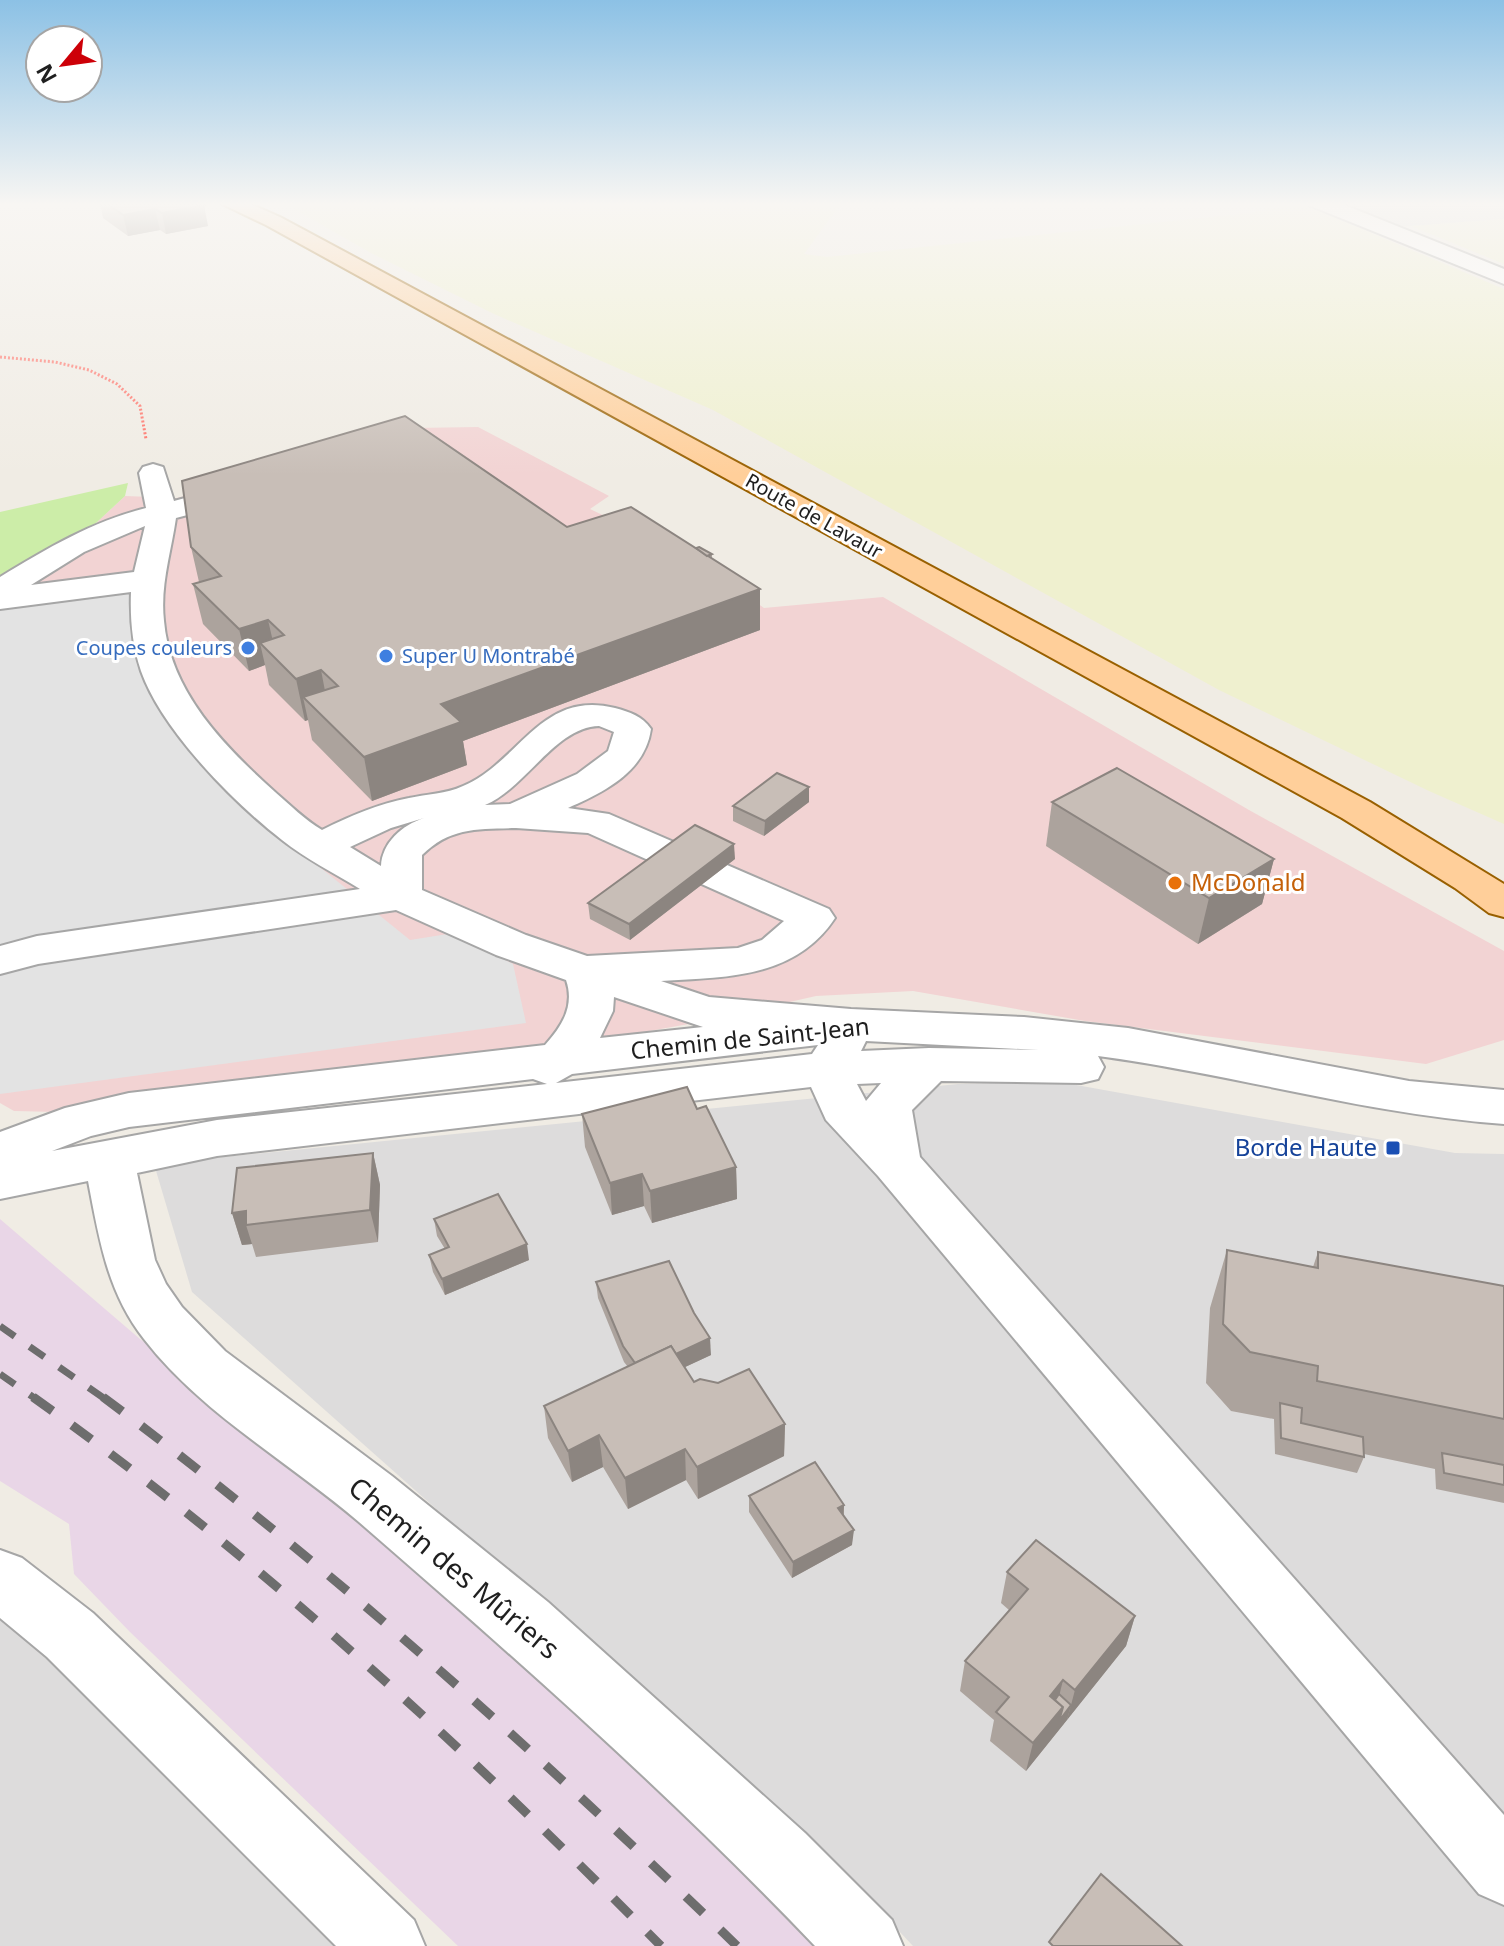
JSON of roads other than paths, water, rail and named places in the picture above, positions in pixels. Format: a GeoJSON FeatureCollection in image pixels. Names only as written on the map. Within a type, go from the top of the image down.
{"type":"FeatureCollection","features":[{"type":"Feature","properties":{"kind":"main road","name":"Route de Lavaur"},"geometry":{"type":"LineString","coordinates":[[409,293],[1356,810],[1470,879],[1504,904]]}},
{"type":"Feature","properties":{"kind":"main road","name":"Route de Lavaur"},"geometry":{"type":"LineString","coordinates":[[1356,810],[1504,872]]}},
{"type":"Feature","properties":{"kind":"street"},"geometry":{"type":"LineString","coordinates":[[153,473],[162,514],[156,552],[147,580],[147,623],[159,672],[192,729],[235,776],[320,848],[401,896],[511,945],[706,1012],[851,1025],[828,1069],[843,1108],[896,1163],[1504,1869]]}},
{"type":"Feature","properties":{"kind":"street"},"geometry":{"type":"LineString","coordinates":[[0,591],[73,545],[118,524],[205,502]]}},
{"type":"Feature","properties":{"kind":"street"},"geometry":{"type":"LineString","coordinates":[[0,599],[147,580]]}},
{"type":"Feature","properties":{"kind":"street"},"geometry":{"type":"LineString","coordinates":[[320,848],[353,829],[397,812],[470,796],[491,788],[542,738],[575,719],[602,715],[623,720],[633,729],[634,741],[623,756],[591,783],[516,816]]}},
{"type":"Feature","properties":{"kind":"street"},"geometry":{"type":"LineString","coordinates":[[401,896],[402,852],[424,831],[470,817],[516,816],[595,822],[814,918],[777,950],[742,962],[584,971]]}},
{"type":"Feature","properties":{"kind":"street"},"geometry":{"type":"LineString","coordinates":[[0,960],[37,950],[401,896]]}},
{"type":"Feature","properties":{"kind":"street"},"geometry":{"type":"LineString","coordinates":[[517,1102],[561,1057],[589,1022],[592,985],[584,971]]}},
{"type":"Feature","properties":{"kind":"street","name":"Chemin de Saint-Jean"},"geometry":{"type":"LineString","coordinates":[[11,1140],[129,1110],[851,1025],[969,1028],[1129,1044],[1442,1104],[1504,1107]]}},
{"type":"Feature","properties":{"kind":"street"},"geometry":{"type":"LineString","coordinates":[[896,1163],[887,1106],[929,1064]]}},
{"type":"Feature","properties":{"kind":"street","name":"Chemin de Saint-Jean"},"geometry":{"type":"LineString","coordinates":[[0,1180],[217,1138],[828,1069],[929,1064],[1098,1067],[1174,1077],[1418,1130],[1504,1137]]}},
{"type":"Feature","properties":{"kind":"street"},"geometry":{"type":"LineString","coordinates":[[11,1140],[95,1161]]}},
{"type":"Feature","properties":{"kind":"street","name":"Chemin des Mûriers"},"geometry":{"type":"LineString","coordinates":[[95,1161],[112,1173],[129,1260],[144,1295],[163,1323],[205,1368],[371,1495],[525,1624],[780,1858],[866,1946]]}},
{"type":"Feature","properties":{"kind":"street"},"geometry":{"type":"LineString","coordinates":[[0,1579],[70,1635],[388,1946]]}},
{"type":"Feature","properties":{"kind":"railway"},"geometry":{"type":"LineString","coordinates":[[0,1326],[105,1399]]}},
{"type":"Feature","properties":{"kind":"railway"},"geometry":{"type":"LineString","coordinates":[[0,1374],[36,1399]]}},
{"type":"Feature","properties":{"kind":"railway"},"geometry":{"type":"LineString","coordinates":[[33,1397],[200,1523],[359,1658],[512,1799],[661,1946]]}},
{"type":"Feature","properties":{"kind":"railway"},"geometry":{"type":"LineString","coordinates":[[103,1397],[269,1526],[429,1661],[585,1801],[737,1946]]}},
{"type":"Feature","properties":{"kind":"place","name":"Coupes couleurs"},"geometry":{"type":"Point","coordinates":[248,648]}},
{"type":"Feature","properties":{"kind":"place","name":"Super U Montrabé"},"geometry":{"type":"Point","coordinates":[386,656]}},
{"type":"Feature","properties":{"kind":"place","name":"McDonald"},"geometry":{"type":"Point","coordinates":[1175,883]}},
{"type":"Feature","properties":{"kind":"place","name":"Borde Haute"},"geometry":{"type":"Point","coordinates":[1393,1148]}}]}
